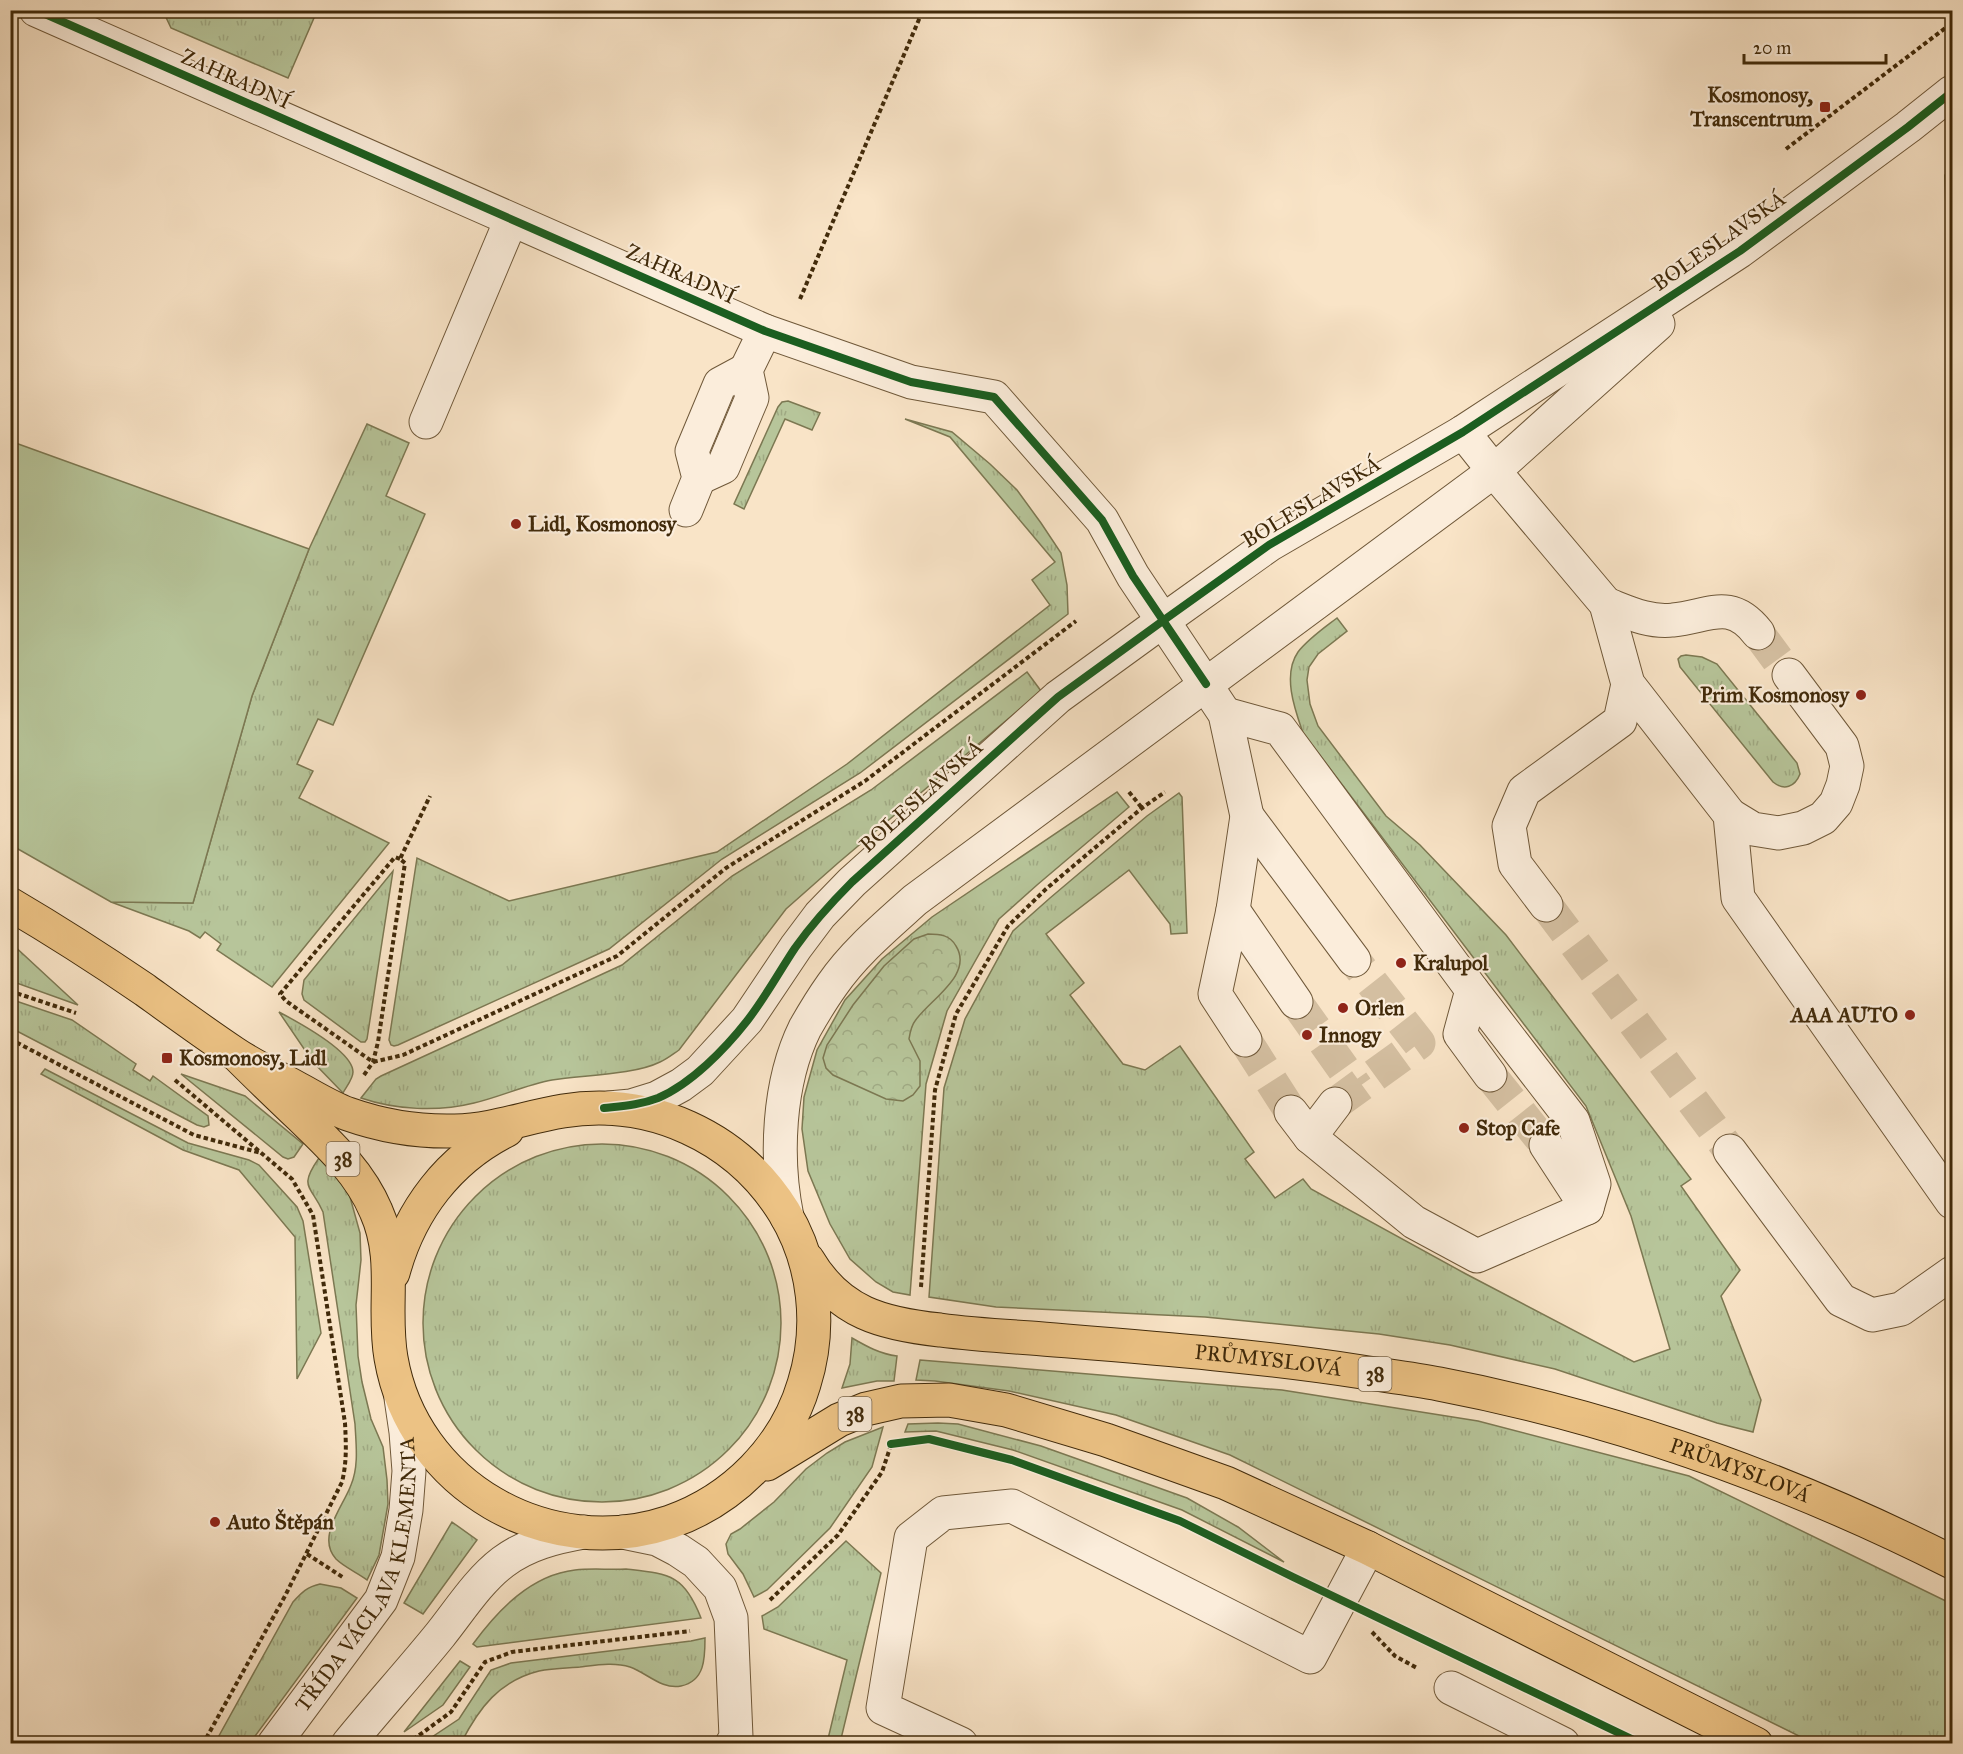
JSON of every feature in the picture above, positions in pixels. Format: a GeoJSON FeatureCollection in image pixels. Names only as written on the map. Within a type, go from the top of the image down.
{"type":"FeatureCollection","features":[{"type":"Feature","properties":{"kind":"main road","name":"38"},"geometry":{"type":"LineString","coordinates":[[10,904],[121,973],[238,1056],[340,1156],[356,1176],[370,1198],[387,1241],[390,1355],[400,1394],[418,1430],[429,1446],[456,1477],[488,1502],[525,1519],[564,1530],[623,1532],[662,1524],[698,1510],[813,1434],[857,1413],[901,1401],[950,1400],[1006,1410],[1117,1444],[1226,1483],[1368,1548],[1756,1743]]}},
{"type":"Feature","properties":{"kind":"main road"},"geometry":{"type":"LineString","coordinates":[[238,1056],[340,1111],[384,1125],[452,1132],[496,1127],[534,1118]]}},
{"type":"Feature","properties":{"kind":"main road","name":"38"},"geometry":{"type":"LineString","coordinates":[[389,1295],[405,1237],[424,1201],[436,1185],[465,1156],[481,1144],[515,1126],[534,1118],[568,1110],[623,1109],[678,1122],[712,1139],[735,1155],[755,1174],[787,1217],[807,1266],[813,1308],[814,1330],[808,1371],[802,1392],[783,1431],[761,1461],[745,1477]]}},
{"type":"Feature","properties":{"kind":"main road","name":"PRŮMYSLOVÁ"},"geometry":{"type":"LineString","coordinates":[[800,1246],[822,1280],[836,1295],[859,1311],[885,1322],[962,1333],[1228,1354],[1438,1383],[1620,1429],[1719,1462],[1824,1502],[1953,1562]]}},
{"type":"Feature","properties":{"kind":"street","name":"ZAHRADNÍ"},"geometry":{"type":"LineString","coordinates":[[36,10],[765,331],[911,382],[994,397],[1102,520],[1133,576],[1225,714]]}},
{"type":"Feature","properties":{"kind":"street","name":"BOLESLAVSKÁ"},"geometry":{"type":"LineString","coordinates":[[604,1108],[631,1106],[657,1098],[700,1071],[747,1020],[820,915],[852,882],[1058,697],[1269,545],[1463,432],[1740,251],[1953,92]]}},
{"type":"Feature","properties":{"kind":"street"},"geometry":{"type":"LineString","coordinates":[[426,422],[511,220]]}},
{"type":"Feature","properties":{"kind":"street"},"geometry":{"type":"LineString","coordinates":[[787,1217],[781,1178],[780,1149],[788,1080],[805,1029],[832,984],[881,930],[915,900],[1494,471],[1740,251]]}},
{"type":"Feature","properties":{"kind":"street"},"geometry":{"type":"LineString","coordinates":[[686,510],[699,478],[693,451],[720,384],[746,370],[765,331]]}},
{"type":"Feature","properties":{"kind":"street"},"geometry":{"type":"LineString","coordinates":[[1463,432],[1606,604],[1628,684],[1730,815],[1753,829],[1778,833],[1803,828],[1823,818],[1836,803],[1847,766],[1842,746],[1790,675]]}},
{"type":"Feature","properties":{"kind":"street"},"geometry":{"type":"LineString","coordinates":[[1606,604],[1643,618],[1672,620],[1709,612],[1731,612],[1750,622],[1758,633]]}},
{"type":"Feature","properties":{"kind":"street"},"geometry":{"type":"LineString","coordinates":[[1546,905],[1515,864],[1509,826],[1524,791],[1620,721],[1628,684]]}},
{"type":"Feature","properties":{"kind":"street"},"geometry":{"type":"LineString","coordinates":[[1245,1040],[1215,994],[1233,910],[1247,816],[1225,714],[1280,729],[1472,990],[1573,1121],[1594,1185],[1587,1208],[1477,1256],[1414,1222],[1300,1125],[1335,1104]]}},
{"type":"Feature","properties":{"kind":"street"},"geometry":{"type":"LineString","coordinates":[[1730,815],[1738,898],[1953,1202]]}},
{"type":"Feature","properties":{"kind":"street"},"geometry":{"type":"LineString","coordinates":[[1247,816],[1354,960]]}},
{"type":"Feature","properties":{"kind":"street"},"geometry":{"type":"LineString","coordinates":[[1233,910],[1296,1002]]}},
{"type":"Feature","properties":{"kind":"street"},"geometry":{"type":"LineString","coordinates":[[1472,990],[1460,1034],[1490,1075]]}},
{"type":"Feature","properties":{"kind":"street"},"geometry":{"type":"LineString","coordinates":[[1546,1145],[1587,1208]]}},
{"type":"Feature","properties":{"kind":"street"},"geometry":{"type":"LineString","coordinates":[[1730,1151],[1841,1300],[1872,1316],[1901,1309],[1953,1273]]}},
{"type":"Feature","properties":{"kind":"street","name":"TŘÍDA VÁCLAVA KLEMENTA"},"geometry":{"type":"LineString","coordinates":[[274,1743],[381,1600],[398,1557],[406,1510],[409,1471],[400,1394]]}},
{"type":"Feature","properties":{"kind":"street"},"geometry":{"type":"LineString","coordinates":[[961,1743],[883,1708],[911,1538],[943,1514],[1012,1506],[1310,1657],[1368,1548]]}},
{"type":"Feature","properties":{"kind":"street"},"geometry":{"type":"LineString","coordinates":[[348,1743],[486,1577],[524,1549],[553,1538],[584,1532]]}},
{"type":"Feature","properties":{"kind":"street"},"geometry":{"type":"LineString","coordinates":[[623,1532],[657,1539],[678,1550],[696,1562],[720,1588],[731,1618],[739,1741]]}},
{"type":"Feature","properties":{"kind":"street"},"geometry":{"type":"LineString","coordinates":[[1451,1688],[1563,1743]]}},
{"type":"Feature","properties":{"kind":"path"},"geometry":{"type":"LineString","coordinates":[[796,307],[923,10]]}},
{"type":"Feature","properties":{"kind":"path"},"geometry":{"type":"LineString","coordinates":[[1786,149],[1953,23]]}},
{"type":"Feature","properties":{"kind":"path"},"geometry":{"type":"LineString","coordinates":[[340,1111],[372,1062],[378,1042],[405,863],[395,857],[280,994],[286,1001],[372,1062],[403,1055],[617,957],[726,868],[865,781],[1076,621]]}},
{"type":"Feature","properties":{"kind":"path"},"geometry":{"type":"LineString","coordinates":[[1125,787],[1142,808]]}},
{"type":"Feature","properties":{"kind":"path"},"geometry":{"type":"LineString","coordinates":[[919,1296],[935,1090],[956,1014],[1008,926],[1046,890],[1142,808],[1165,792]]}},
{"type":"Feature","properties":{"kind":"path"},"geometry":{"type":"LineString","coordinates":[[400,860],[430,796]]}},
{"type":"Feature","properties":{"kind":"path"},"geometry":{"type":"LineString","coordinates":[[10,991],[76,1013]]}},
{"type":"Feature","properties":{"kind":"path"},"geometry":{"type":"LineString","coordinates":[[10,1039],[194,1135],[264,1155]]}},
{"type":"Feature","properties":{"kind":"path"},"geometry":{"type":"LineString","coordinates":[[176,1080],[292,1179],[313,1215],[345,1423],[346,1449],[342,1482],[307,1554],[203,1743]]}},
{"type":"Feature","properties":{"kind":"path"},"geometry":{"type":"LineString","coordinates":[[765,1603],[838,1535],[882,1472],[891,1444],[901,1443]]}},
{"type":"Feature","properties":{"kind":"path"},"geometry":{"type":"LineString","coordinates":[[960,1446],[1012,1460],[1180,1521],[1447,1651]]}},
{"type":"Feature","properties":{"kind":"path"},"geometry":{"type":"LineString","coordinates":[[307,1554],[353,1583]]}},
{"type":"Feature","properties":{"kind":"path"},"geometry":{"type":"LineString","coordinates":[[1340,1599],[1395,1656],[1451,1688]]}},
{"type":"Feature","properties":{"kind":"path"},"geometry":{"type":"LineString","coordinates":[[407,1743],[451,1712],[485,1662],[512,1652],[696,1629]]}},
{"type":"Feature","properties":{"kind":"path"},"geometry":{"type":"LineString","coordinates":[[1598,1723],[1642,1743]]}},
{"type":"Feature","properties":{"kind":"green space"},"geometry":{"type":"Polygon","coordinates":[[[163,11],[317,11],[288,78],[171,28],[163,11]]]}},
{"type":"Feature","properties":{"kind":"green space"},"geometry":{"type":"Polygon","coordinates":[[[1952,169],[1952,222],[1946,210],[1945,175],[1952,169]]]}},
{"type":"Feature","properties":{"kind":"green space"},"geometry":{"type":"Polygon","coordinates":[[[788,401],[820,413],[812,430],[785,419],[744,509],[734,504],[778,407],[782,402],[788,401]]]}},
{"type":"Feature","properties":{"kind":"green space"},"geometry":{"type":"Polygon","coordinates":[[[905,419],[952,432],[1017,490],[1061,553],[1067,585],[1068,614],[860,773],[722,859],[609,949],[398,1045],[391,1045],[389,1040],[417,858],[509,901],[717,852],[847,764],[1050,605],[1032,580],[1055,562],[950,437],[905,419]]]}},
{"type":"Feature","properties":{"kind":"green space"},"geometry":{"type":"Polygon","coordinates":[[[367,424],[409,443],[386,496],[425,514],[333,725],[318,719],[297,764],[313,771],[299,798],[389,843],[272,987],[217,950],[221,944],[205,932],[200,938],[189,931],[111,902],[193,903],[252,696],[309,549],[367,424]]]}},
{"type":"Feature","properties":{"kind":"green space"},"geometry":{"type":"Polygon","coordinates":[[[10,441],[309,549],[252,696],[193,903],[111,902],[11,845],[10,441]]]}},
{"type":"Feature","properties":{"kind":"green space"},"geometry":{"type":"Polygon","coordinates":[[[1337,618],[1347,631],[1318,654],[1309,667],[1307,680],[1310,704],[1318,726],[1386,816],[1420,845],[1506,935],[1691,1179],[1681,1186],[1740,1270],[1721,1296],[1761,1400],[1753,1432],[1717,1423],[1555,1369],[1450,1345],[1379,1334],[1205,1317],[996,1307],[929,1297],[944,1088],[965,1019],[1013,931],[1147,816],[1179,793],[1182,797],[1187,933],[1171,934],[1170,924],[1129,870],[1046,934],[1084,983],[1070,995],[1123,1064],[1145,1070],[1180,1046],[1254,1152],[1245,1159],[1275,1198],[1303,1179],[1311,1189],[1634,1362],[1670,1349],[1631,1216],[1586,1106],[1303,733],[1291,692],[1293,661],[1306,643],[1337,618]]]}},
{"type":"Feature","properties":{"kind":"green space"},"geometry":{"type":"Polygon","coordinates":[[[1686,655],[1702,657],[1717,664],[1797,763],[1800,774],[1792,785],[1785,787],[1773,782],[1680,667],[1678,659],[1686,655]]]}},
{"type":"Feature","properties":{"kind":"green space"},"geometry":{"type":"Polygon","coordinates":[[[1027,672],[1041,691],[786,909],[679,1050],[668,1058],[637,1070],[552,1080],[484,1100],[446,1108],[403,1107],[361,1098],[381,1076],[622,965],[732,876],[871,790],[1027,672]]]}},
{"type":"Feature","properties":{"kind":"green space"},"geometry":{"type":"Polygon","coordinates":[[[1117,792],[1129,807],[999,919],[947,1011],[926,1084],[910,1295],[893,1292],[876,1282],[850,1259],[830,1224],[808,1171],[802,1129],[804,1097],[817,1050],[845,1000],[882,959],[932,917],[1117,792]]]}},
{"type":"Feature","properties":{"kind":"green space"},"geometry":{"type":"Polygon","coordinates":[[[393,871],[367,1039],[361,1042],[304,1000],[302,994],[304,980],[393,871]]]}},
{"type":"Feature","properties":{"kind":"green space"},"geometry":{"type":"Polygon","coordinates":[[[928,934],[944,936],[954,942],[960,957],[959,967],[948,986],[912,1027],[909,1039],[920,1061],[920,1086],[913,1095],[903,1101],[886,1099],[833,1075],[826,1068],[823,1058],[827,1045],[853,1005],[884,966],[914,939],[928,934]]]}},
{"type":"Feature","properties":{"kind":"green space"},"geometry":{"type":"Polygon","coordinates":[[[11,943],[78,1005],[11,981],[11,943]]]}},
{"type":"Feature","properties":{"kind":"green space"},"geometry":{"type":"Polygon","coordinates":[[[10,999],[72,1020],[136,1064],[133,1070],[150,1081],[153,1076],[208,1116],[209,1125],[204,1127],[197,1125],[11,1028],[10,999]]]}},
{"type":"Feature","properties":{"kind":"green space"},"geometry":{"type":"Polygon","coordinates":[[[279,1012],[298,1022],[344,1055],[351,1064],[353,1075],[343,1093],[313,1062],[279,1012]]]}},
{"type":"Feature","properties":{"kind":"green space"},"geometry":{"type":"Polygon","coordinates":[[[45,1069],[188,1143],[249,1160],[259,1165],[297,1207],[303,1221],[321,1333],[297,1379],[295,1237],[239,1170],[183,1150],[41,1074],[45,1069]]]}},
{"type":"Feature","properties":{"kind":"green space"},"geometry":{"type":"Polygon","coordinates":[[[181,1074],[245,1096],[303,1144],[294,1157],[288,1159],[283,1157],[181,1074]]]}},
{"type":"Feature","properties":{"kind":"green space"},"geometry":{"type":"Polygon","coordinates":[[[602,1144],[637,1148],[670,1158],[701,1175],[728,1197],[750,1224],[767,1255],[777,1288],[781,1323],[777,1358],[767,1391],[750,1422],[728,1449],[701,1471],[670,1488],[637,1498],[602,1502],[567,1498],[534,1488],[503,1471],[476,1449],[454,1422],[437,1391],[427,1358],[423,1323],[427,1288],[437,1255],[454,1224],[476,1197],[503,1175],[534,1158],[567,1148],[602,1144]]]}},
{"type":"Feature","properties":{"kind":"green space"},"geometry":{"type":"Polygon","coordinates":[[[319,1158],[339,1177],[350,1197],[360,1233],[361,1260],[356,1305],[358,1356],[371,1419],[383,1447],[388,1504],[379,1555],[367,1580],[336,1559],[329,1541],[333,1522],[354,1478],[356,1447],[355,1424],[323,1212],[308,1181],[319,1158]]]}},
{"type":"Feature","properties":{"kind":"green space"},"geometry":{"type":"Polygon","coordinates":[[[852,1338],[879,1352],[897,1356],[894,1381],[877,1381],[842,1388],[850,1364],[852,1338]]]}},
{"type":"Feature","properties":{"kind":"green space"},"geometry":{"type":"Polygon","coordinates":[[[920,1360],[1282,1390],[1478,1421],[1689,1476],[1952,1604],[1952,1743],[1813,1743],[1230,1455],[1116,1415],[1009,1391],[916,1380],[920,1360]]]}},
{"type":"Feature","properties":{"kind":"green space"},"geometry":{"type":"Polygon","coordinates":[[[908,1424],[958,1424],[1041,1446],[1187,1498],[1238,1527],[1284,1562],[1182,1510],[1013,1450],[936,1431],[905,1432],[908,1424]]]}},
{"type":"Feature","properties":{"kind":"green space"},"geometry":{"type":"Polygon","coordinates":[[[883,1427],[872,1467],[830,1528],[767,1590],[754,1597],[743,1574],[728,1554],[726,1544],[731,1534],[774,1502],[806,1469],[827,1453],[845,1442],[883,1427]]]}},
{"type":"Feature","properties":{"kind":"green space"},"geometry":{"type":"Polygon","coordinates":[[[452,1522],[477,1540],[423,1614],[404,1603],[452,1522]]]}},
{"type":"Feature","properties":{"kind":"green space"},"geometry":{"type":"Polygon","coordinates":[[[846,1541],[881,1573],[840,1743],[827,1743],[847,1660],[764,1629],[762,1616],[778,1607],[846,1541]]]}},
{"type":"Feature","properties":{"kind":"green space"},"geometry":{"type":"Polygon","coordinates":[[[626,1569],[664,1575],[681,1584],[695,1603],[701,1618],[477,1647],[473,1644],[493,1619],[517,1596],[544,1579],[575,1570],[626,1569]]]}},
{"type":"Feature","properties":{"kind":"green space"},"geometry":{"type":"Polygon","coordinates":[[[320,1584],[341,1588],[357,1598],[250,1743],[215,1743],[293,1602],[305,1590],[320,1584]]]}},
{"type":"Feature","properties":{"kind":"green space"},"geometry":{"type":"Polygon","coordinates":[[[705,1638],[704,1661],[699,1674],[689,1683],[681,1686],[667,1686],[630,1667],[618,1665],[539,1671],[501,1689],[483,1707],[461,1743],[423,1743],[459,1719],[491,1670],[511,1663],[705,1638]]]}},
{"type":"Feature","properties":{"kind":"green space"},"geometry":{"type":"Polygon","coordinates":[[[460,1661],[470,1667],[443,1705],[404,1732],[460,1661]]]}},
{"type":"Feature","properties":{"kind":"tunnel"},"geometry":{"type":"LineString","coordinates":[[1758,633],[1789,675]]}},
{"type":"Feature","properties":{"kind":"tunnel"},"geometry":{"type":"LineString","coordinates":[[1546,905],[1730,1151]]}},
{"type":"Feature","properties":{"kind":"tunnel"},"geometry":{"type":"LineString","coordinates":[[1335,1104],[1419,1043],[1354,960]]}},
{"type":"Feature","properties":{"kind":"tunnel"},"geometry":{"type":"LineString","coordinates":[[1296,1002],[1357,1088]]}},
{"type":"Feature","properties":{"kind":"tunnel"},"geometry":{"type":"LineString","coordinates":[[1245,1040],[1291,1112]]}},
{"type":"Feature","properties":{"kind":"tunnel"},"geometry":{"type":"LineString","coordinates":[[1490,1075],[1546,1145]]}},
{"type":"Feature","properties":{"kind":"cycle path"},"geometry":{"type":"LineString","coordinates":[[36,10],[765,331],[911,382],[994,397],[1102,520],[1133,576],[1206,684]]}},
{"type":"Feature","properties":{"kind":"cycle path"},"geometry":{"type":"LineString","coordinates":[[604,1108],[638,1104],[658,1098],[683,1084],[707,1065],[747,1021],[815,922],[852,882],[1058,697],[1269,545],[1463,432],[1740,251],[1952,92]]}},
{"type":"Feature","properties":{"kind":"cycle path"},"geometry":{"type":"LineString","coordinates":[[891,1444],[929,1439],[1012,1460],[1180,1521],[1642,1744]]}},
{"type":"Feature","properties":{"kind":"place","name":"Kosmonosy, Transcentrum"},"geometry":{"type":"Point","coordinates":[1825,107]}},
{"type":"Feature","properties":{"kind":"place","name":"Lidl, Kosmonosy"},"geometry":{"type":"Point","coordinates":[516,524]}},
{"type":"Feature","properties":{"kind":"place","name":"Prim Kosmonosy"},"geometry":{"type":"Point","coordinates":[1861,695]}},
{"type":"Feature","properties":{"kind":"place","name":"Kralupol"},"geometry":{"type":"Point","coordinates":[1401,963]}},
{"type":"Feature","properties":{"kind":"place","name":"Orlen"},"geometry":{"type":"Point","coordinates":[1343,1008]}},
{"type":"Feature","properties":{"kind":"place","name":"AAA AUTO"},"geometry":{"type":"Point","coordinates":[1910,1015]}},
{"type":"Feature","properties":{"kind":"place","name":"Innogy"},"geometry":{"type":"Point","coordinates":[1307,1035]}},
{"type":"Feature","properties":{"kind":"place","name":"Kosmonosy, Lidl"},"geometry":{"type":"Point","coordinates":[167,1058]}},
{"type":"Feature","properties":{"kind":"place","name":"Stop Cafe"},"geometry":{"type":"Point","coordinates":[1464,1128]}},
{"type":"Feature","properties":{"kind":"place","name":"Auto Štěpán"},"geometry":{"type":"Point","coordinates":[215,1522]}}]}
